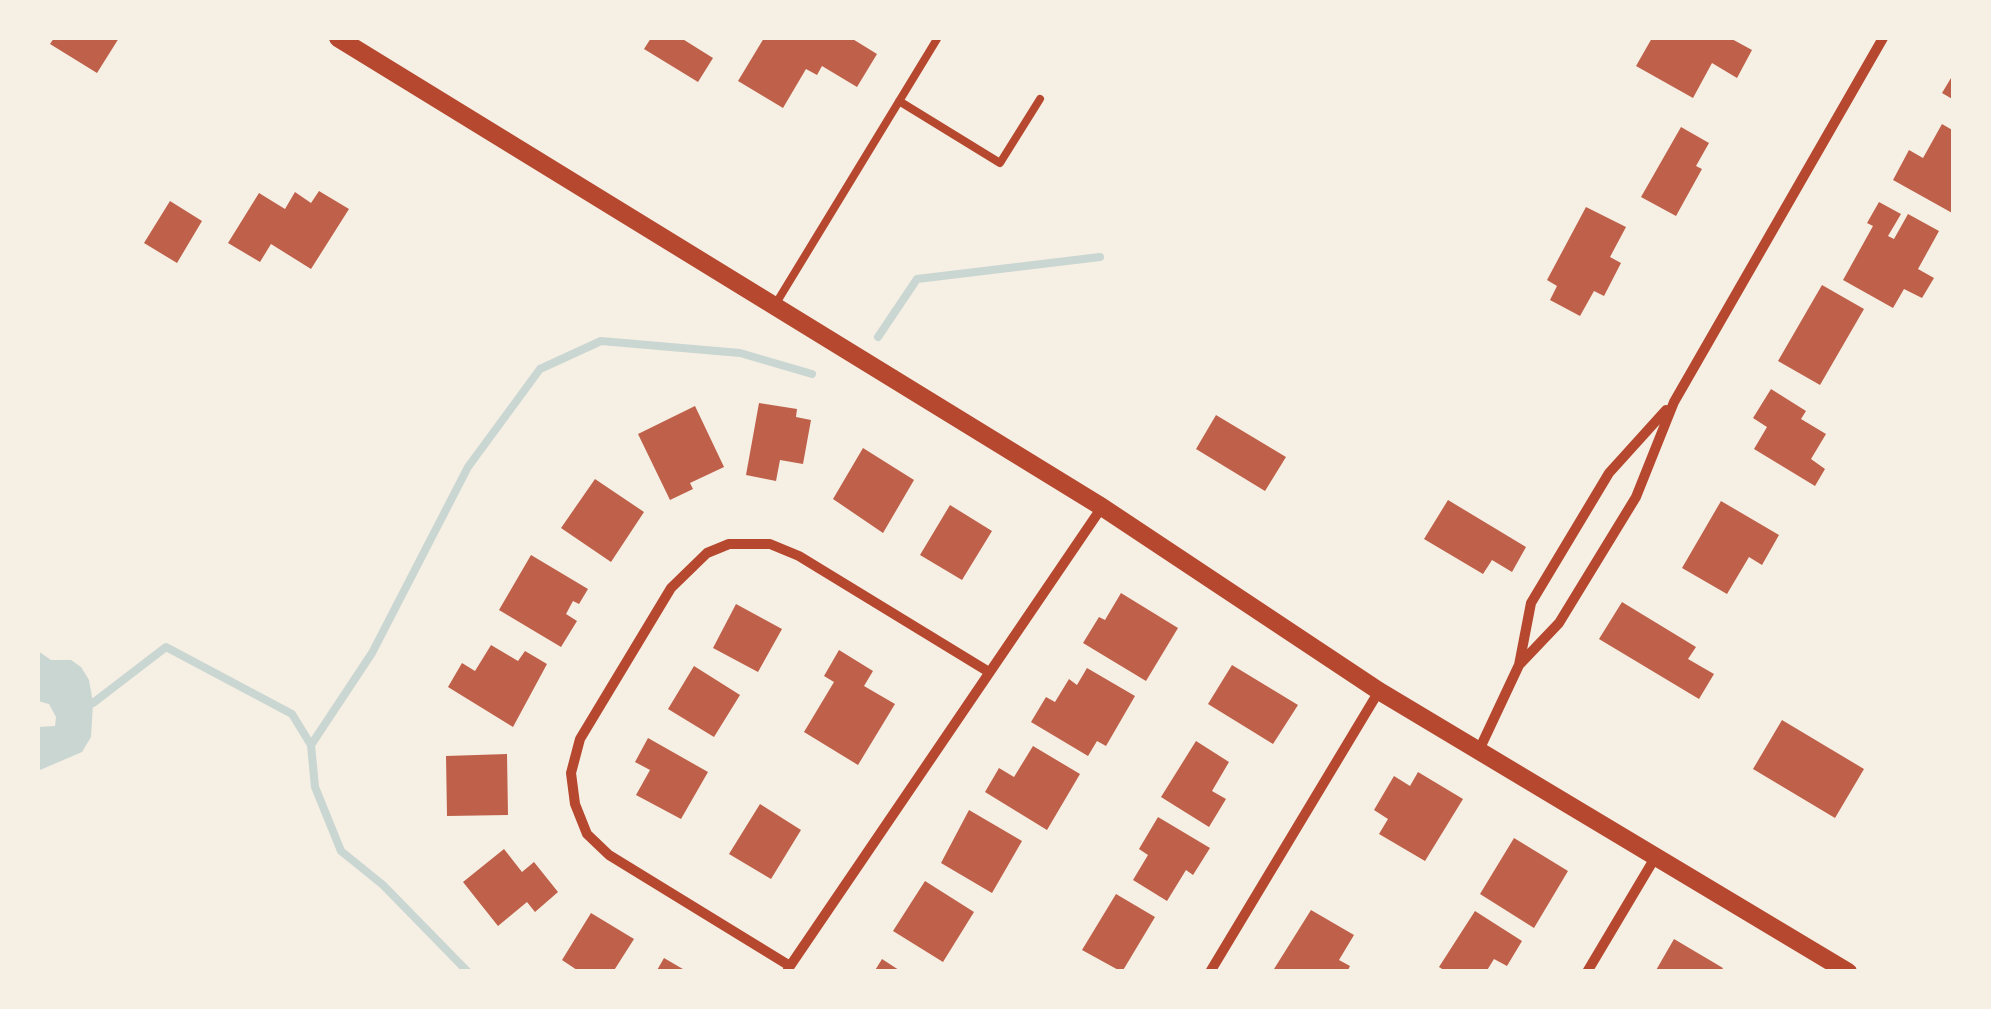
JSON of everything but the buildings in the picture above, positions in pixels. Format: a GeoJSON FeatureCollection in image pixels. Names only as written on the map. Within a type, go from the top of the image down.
{"type":"FeatureCollection","features":[{"type":"Feature","properties":{"kind":"street"},"geometry":{"type":"LineString","coordinates":[[338,38],[1102,507],[1380,690],[1848,972]]}},
{"type":"Feature","properties":{"kind":"street"},"geometry":{"type":"LineString","coordinates":[[1520,666],[1559,623],[1636,497],[1674,402],[1883,38]]}},
{"type":"Feature","properties":{"kind":"street"},"geometry":{"type":"LineString","coordinates":[[1480,748],[1520,666],[1531,603],[1609,473],[1674,402]]}},
{"type":"Feature","properties":{"kind":"street"},"geometry":{"type":"LineString","coordinates":[[989,672],[799,556],[758,542],[729,544],[706,553],[680,575],[588,723],[574,755],[575,804],[587,834],[609,855],[788,969],[1102,507]]}},
{"type":"Feature","properties":{"kind":"street"},"geometry":{"type":"LineString","coordinates":[[1210,972],[1380,690]]}},
{"type":"Feature","properties":{"kind":"street"},"geometry":{"type":"LineString","coordinates":[[1586,972],[1656,856]]}},
{"type":"Feature","properties":{"kind":"lane"},"geometry":{"type":"LineString","coordinates":[[775,305],[937,39]]}},
{"type":"Feature","properties":{"kind":"lane"},"geometry":{"type":"LineString","coordinates":[[899,102],[1000,162],[1040,99]]}},
{"type":"Feature","properties":{"kind":"shaded area"},"geometry":{"type":"Polygon","coordinates":[[[38,651],[51,660],[71,660],[81,667],[89,680],[93,703],[91,737],[82,752],[40,770],[38,727],[55,726],[56,717],[49,704],[38,701],[38,651]]]}},
{"type":"Feature","properties":{"kind":"waterway"},"geometry":{"type":"LineString","coordinates":[[878,337],[917,279],[1100,257]]}},
{"type":"Feature","properties":{"kind":"waterway"},"geometry":{"type":"LineString","coordinates":[[311,745],[372,653],[468,467],[540,369],[601,341],[740,353],[812,374]]}},
{"type":"Feature","properties":{"kind":"waterway"},"geometry":{"type":"LineString","coordinates":[[85,701],[93,703],[166,647],[292,714],[311,745],[315,787],[341,851],[383,885],[468,972]]}}]}
